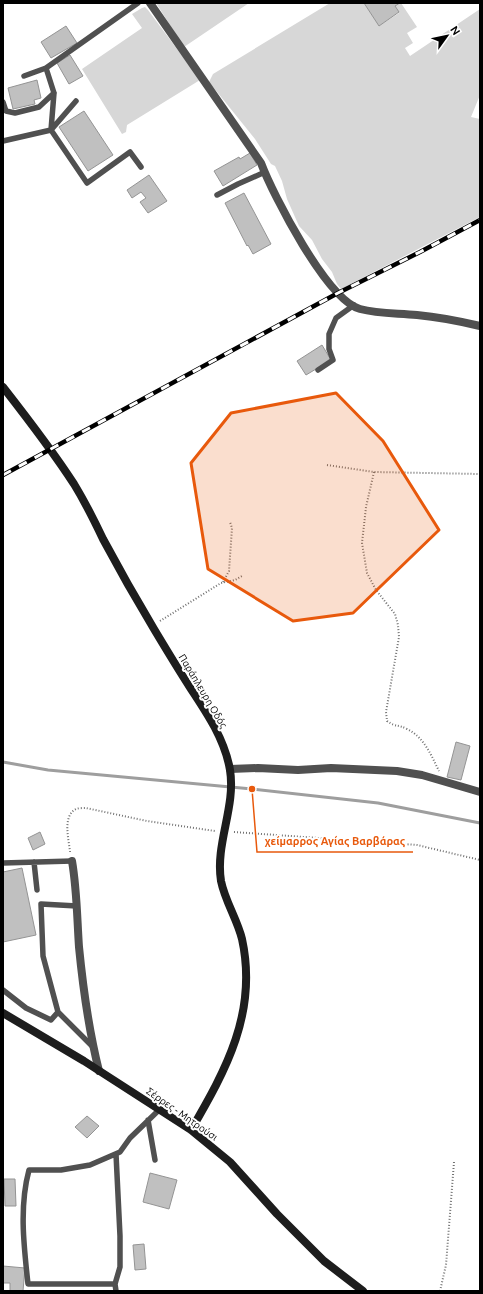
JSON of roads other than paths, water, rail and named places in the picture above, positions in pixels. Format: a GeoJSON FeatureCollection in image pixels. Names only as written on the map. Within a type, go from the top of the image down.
{"type":"FeatureCollection","features":[{"type":"Feature","properties":{"kind":"street"},"geometry":{"type":"LineString","coordinates":[[150,3],[262,163],[268,180],[295,233],[334,287],[344,298],[358,308],[377,312],[458,320],[480,326]]}},
{"type":"Feature","properties":{"kind":"street","name":"Παράπλευρη Οδός"},"geometry":{"type":"LineString","coordinates":[[3,387],[51,449],[74,485],[152,626],[214,727],[225,752],[230,769],[231,780],[229,812],[224,832],[220,864],[221,881],[226,898],[236,920],[243,945],[246,983],[244,1012],[237,1038],[227,1065],[191,1130]]}},
{"type":"Feature","properties":{"kind":"street"},"geometry":{"type":"LineString","coordinates":[[230,769],[258,768],[298,770],[331,768],[397,771],[422,775],[480,792]]}},
{"type":"Feature","properties":{"kind":"street"},"geometry":{"type":"LineString","coordinates":[[72,861],[76,884],[80,948],[93,1048],[99,1071]]}},
{"type":"Feature","properties":{"kind":"street","name":"Σέρρες - Μητρούσι"},"geometry":{"type":"LineString","coordinates":[[3,1013],[99,1071],[191,1130],[230,1162],[277,1214],[324,1261],[362,1291]]}},
{"type":"Feature","properties":{"kind":"lane"},"geometry":{"type":"LineString","coordinates":[[24,76],[46,68],[138,3]]}},
{"type":"Feature","properties":{"kind":"lane"},"geometry":{"type":"LineString","coordinates":[[46,68],[54,94],[51,130],[87,183],[130,152],[141,167]]}},
{"type":"Feature","properties":{"kind":"lane"},"geometry":{"type":"LineString","coordinates":[[3,102],[6,111],[15,113],[39,107],[54,94]]}},
{"type":"Feature","properties":{"kind":"lane"},"geometry":{"type":"LineString","coordinates":[[3,141],[51,130],[76,101]]}},
{"type":"Feature","properties":{"kind":"lane"},"geometry":{"type":"LineString","coordinates":[[217,195],[265,172]]}},
{"type":"Feature","properties":{"kind":"lane"},"geometry":{"type":"LineString","coordinates":[[318,370],[333,360],[329,349],[329,334],[336,318],[354,306]]}},
{"type":"Feature","properties":{"kind":"lane"},"geometry":{"type":"LineString","coordinates":[[3,863],[72,861]]}},
{"type":"Feature","properties":{"kind":"lane"},"geometry":{"type":"LineString","coordinates":[[34,862],[37,890]]}},
{"type":"Feature","properties":{"kind":"lane"},"geometry":{"type":"LineString","coordinates":[[77,906],[41,904],[43,956],[58,1012],[93,1048]]}},
{"type":"Feature","properties":{"kind":"lane"},"geometry":{"type":"LineString","coordinates":[[3,990],[26,1008],[51,1020],[58,1012]]}},
{"type":"Feature","properties":{"kind":"lane"},"geometry":{"type":"LineString","coordinates":[[115,1284],[28,1284],[24,1225],[25,1187],[30,1170],[61,1170],[90,1165],[120,1152],[130,1138],[160,1109]]}},
{"type":"Feature","properties":{"kind":"lane"},"geometry":{"type":"LineString","coordinates":[[148,1120],[155,1160]]}},
{"type":"Feature","properties":{"kind":"lane"},"geometry":{"type":"LineString","coordinates":[[116,1154],[120,1236],[120,1268],[115,1284],[116,1291]]}},
{"type":"Feature","properties":{"kind":"waterway"},"geometry":{"type":"LineString","coordinates":[[3,762],[48,770],[252,789],[378,803],[480,823]]}},
{"type":"Feature","properties":{"kind":"railway"},"geometry":{"type":"LineString","coordinates":[[3,475],[338,293],[480,220]]}},
{"type":"Feature","properties":{"kind":"place","name":"χείμαρρος Αγίας Βαρβάρας"},"geometry":{"type":"Point","coordinates":[252,789]}}]}
